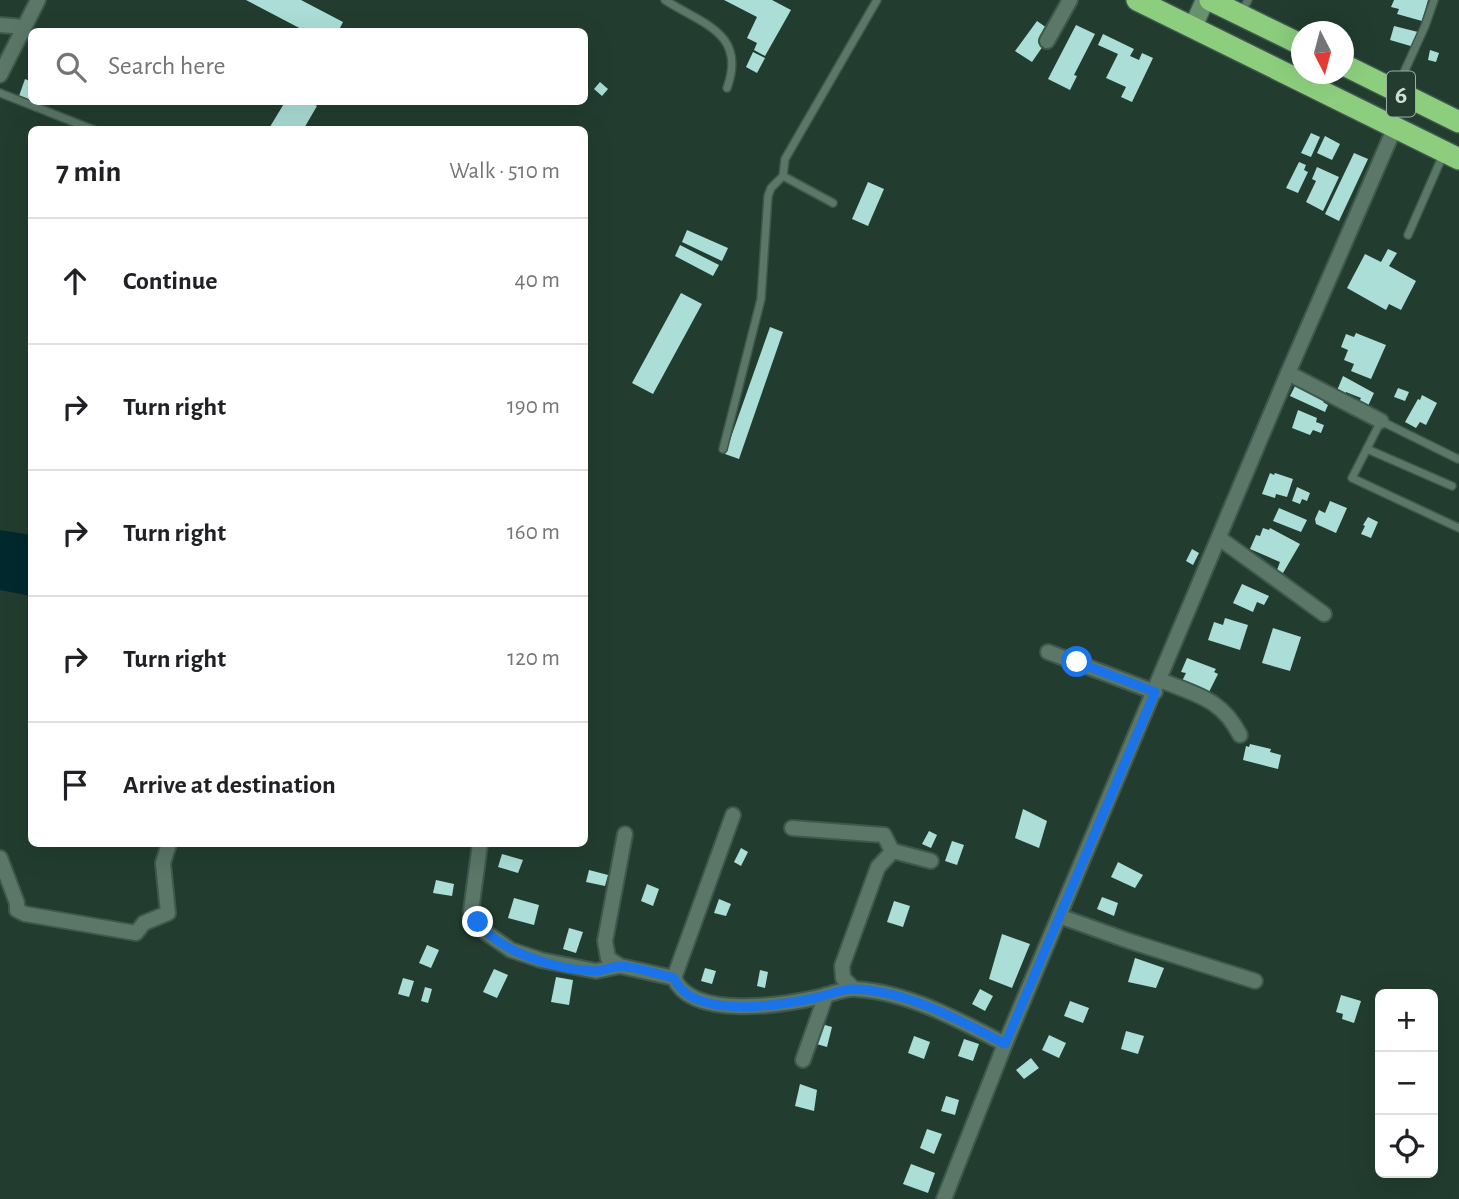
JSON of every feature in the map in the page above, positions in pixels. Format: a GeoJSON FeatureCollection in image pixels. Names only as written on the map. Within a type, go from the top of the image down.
{"type":"FeatureCollection","features":[{"type":"Feature","properties":{"kind":"highway","name":"6"},"geometry":{"type":"LineString","coordinates":[[1137,0],[1452,155]]}},
{"type":"Feature","properties":{"kind":"highway"},"geometry":{"type":"LineString","coordinates":[[1208,0],[1245,7],[1291,38]]}},
{"type":"Feature","properties":{"kind":"highway","name":"6"},"geometry":{"type":"LineString","coordinates":[[1354,70],[1459,122]]}},
{"type":"Feature","properties":{"kind":"street"},"geometry":{"type":"LineString","coordinates":[[0,75],[38,0]]}},
{"type":"Feature","properties":{"kind":"street"},"geometry":{"type":"LineString","coordinates":[[1046,41],[1070,0]]}},
{"type":"Feature","properties":{"kind":"street"},"geometry":{"type":"LineString","coordinates":[[1193,27],[1208,0]]}},
{"type":"Feature","properties":{"kind":"street"},"geometry":{"type":"LineString","coordinates":[[0,25],[24,27]]}},
{"type":"Feature","properties":{"kind":"street"},"geometry":{"type":"LineString","coordinates":[[944,1199],[1005,1044],[1288,373],[1395,127]]}},
{"type":"Feature","properties":{"kind":"street"},"geometry":{"type":"LineString","coordinates":[[1288,373],[1381,421]]}},
{"type":"Feature","properties":{"kind":"street"},"geometry":{"type":"LineString","coordinates":[[1219,538],[1324,614]]}},
{"type":"Feature","properties":{"kind":"street"},"geometry":{"type":"LineString","coordinates":[[1048,652],[1207,699],[1224,710],[1240,736]]}},
{"type":"Feature","properties":{"kind":"street"},"geometry":{"type":"LineString","coordinates":[[733,815],[674,978],[677,985],[696,1000],[735,1006],[771,1006],[853,988],[900,996],[1005,1044]]}},
{"type":"Feature","properties":{"kind":"street"},"geometry":{"type":"LineString","coordinates":[[792,828],[884,835],[892,851],[932,861]]}},
{"type":"Feature","properties":{"kind":"street"},"geometry":{"type":"LineString","coordinates":[[625,834],[605,941],[608,958],[620,966],[674,978]]}},
{"type":"Feature","properties":{"kind":"street"},"geometry":{"type":"LineString","coordinates":[[0,858],[17,903],[17,910],[24,914],[135,933],[144,923],[169,913],[163,863],[168,847]]}},
{"type":"Feature","properties":{"kind":"street"},"geometry":{"type":"LineString","coordinates":[[480,847],[471,911],[485,932],[511,950],[541,961],[596,971],[620,966]]}},
{"type":"Feature","properties":{"kind":"street"},"geometry":{"type":"LineString","coordinates":[[853,988],[843,978],[842,966],[878,867],[892,851]]}},
{"type":"Feature","properties":{"kind":"street"},"geometry":{"type":"LineString","coordinates":[[1059,916],[1129,942],[1255,981]]}},
{"type":"Feature","properties":{"kind":"street"},"geometry":{"type":"LineString","coordinates":[[803,1060],[827,995]]}},
{"type":"Feature","properties":{"kind":"lane"},"geometry":{"type":"LineString","coordinates":[[665,0],[717,30],[727,42],[733,63],[727,88]]}},
{"type":"Feature","properties":{"kind":"lane"},"geometry":{"type":"LineString","coordinates":[[723,449],[761,299],[768,196],[771,188],[783,176],[785,159],[877,0]]}},
{"type":"Feature","properties":{"kind":"lane"},"geometry":{"type":"LineString","coordinates":[[1395,91],[1425,26],[1433,0]]}},
{"type":"Feature","properties":{"kind":"lane"},"geometry":{"type":"LineString","coordinates":[[0,93],[28,104]]}},
{"type":"Feature","properties":{"kind":"lane"},"geometry":{"type":"LineString","coordinates":[[30,105],[84,126]]}},
{"type":"Feature","properties":{"kind":"lane"},"geometry":{"type":"LineString","coordinates":[[1408,234],[1452,155]]}},
{"type":"Feature","properties":{"kind":"lane"},"geometry":{"type":"LineString","coordinates":[[783,176],[833,203]]}},
{"type":"Feature","properties":{"kind":"lane"},"geometry":{"type":"LineString","coordinates":[[1454,538],[1459,528],[1352,478],[1381,421],[1458,459]]}},
{"type":"Feature","properties":{"kind":"lane"},"geometry":{"type":"LineString","coordinates":[[1367,449],[1452,486]]}},
{"type":"Feature","properties":{"kind":"water"},"geometry":{"type":"Polygon","coordinates":[[[0,530],[28,535],[28,595],[0,590],[0,530]]]}},
{"type":"Feature","properties":{"kind":"building"},"geometry":{"type":"Polygon","coordinates":[[[246,0],[301,0],[343,22],[340,28],[299,28],[246,0]]]}},
{"type":"Feature","properties":{"kind":"building"},"geometry":{"type":"Polygon","coordinates":[[[724,0],[772,0],[791,10],[765,56],[754,50],[757,43],[747,38],[757,17],[724,0]]]}},
{"type":"Feature","properties":{"kind":"building"},"geometry":{"type":"Polygon","coordinates":[[[1394,0],[1428,0],[1422,21],[1397,14],[1399,9],[1391,7],[1394,0]]]}},
{"type":"Feature","properties":{"kind":"building"},"geometry":{"type":"Polygon","coordinates":[[[1037,21],[1047,28],[1038,42],[1043,46],[1032,62],[1015,51],[1037,21]]]}},
{"type":"Feature","properties":{"kind":"building"},"geometry":{"type":"Polygon","coordinates":[[[1076,25],[1095,34],[1074,75],[1077,76],[1070,90],[1048,79],[1076,25]]]}},
{"type":"Feature","properties":{"kind":"building"},"geometry":{"type":"Polygon","coordinates":[[[1394,26],[1418,32],[1414,47],[1390,40],[1394,26]]]}},
{"type":"Feature","properties":{"kind":"building"},"geometry":{"type":"Polygon","coordinates":[[[1103,34],[1134,49],[1130,56],[1139,60],[1142,53],[1153,58],[1132,102],[1121,97],[1126,87],[1106,78],[1118,54],[1098,45],[1103,34]]]}},
{"type":"Feature","properties":{"kind":"building"},"geometry":{"type":"Polygon","coordinates":[[[1430,50],[1439,53],[1436,62],[1428,60],[1430,50]]]}},
{"type":"Feature","properties":{"kind":"building"},"geometry":{"type":"Polygon","coordinates":[[[753,52],[765,58],[757,73],[746,67],[753,52]]]}},
{"type":"Feature","properties":{"kind":"building"},"geometry":{"type":"Polygon","coordinates":[[[25,79],[28,80],[28,99],[19,96],[25,79]]]}},
{"type":"Feature","properties":{"kind":"building"},"geometry":{"type":"Polygon","coordinates":[[[600,82],[608,89],[602,96],[594,89],[600,82]]]}},
{"type":"Feature","properties":{"kind":"building"},"geometry":{"type":"Polygon","coordinates":[[[283,105],[317,106],[305,126],[270,126],[283,105]]]}},
{"type":"Feature","properties":{"kind":"building"},"geometry":{"type":"Polygon","coordinates":[[[1311,133],[1320,137],[1311,157],[1301,153],[1311,133]]]}},
{"type":"Feature","properties":{"kind":"building"},"geometry":{"type":"Polygon","coordinates":[[[1325,136],[1340,144],[1332,160],[1317,153],[1325,136]]]}},
{"type":"Feature","properties":{"kind":"building"},"geometry":{"type":"Polygon","coordinates":[[[1354,153],[1368,159],[1339,221],[1325,214],[1354,153]]]}},
{"type":"Feature","properties":{"kind":"building"},"geometry":{"type":"Polygon","coordinates":[[[1299,162],[1306,165],[1304,170],[1308,172],[1298,193],[1286,188],[1299,162]]]}},
{"type":"Feature","properties":{"kind":"building"},"geometry":{"type":"Polygon","coordinates":[[[1317,167],[1339,177],[1323,211],[1306,202],[1316,181],[1312,179],[1317,167]]]}},
{"type":"Feature","properties":{"kind":"building"},"geometry":{"type":"Polygon","coordinates":[[[868,182],[884,189],[868,226],[852,219],[868,182]]]}},
{"type":"Feature","properties":{"kind":"building"},"geometry":{"type":"Polygon","coordinates":[[[687,230],[728,248],[722,261],[682,242],[687,230]]]}},
{"type":"Feature","properties":{"kind":"building"},"geometry":{"type":"Polygon","coordinates":[[[680,245],[719,265],[713,276],[675,256],[680,245]]]}},
{"type":"Feature","properties":{"kind":"building"},"geometry":{"type":"Polygon","coordinates":[[[1388,249],[1397,253],[1389,266],[1416,281],[1401,310],[1389,304],[1386,310],[1347,288],[1365,254],[1381,262],[1388,249]]]}},
{"type":"Feature","properties":{"kind":"building"},"geometry":{"type":"Polygon","coordinates":[[[681,293],[702,304],[653,394],[632,383],[681,293]]]}},
{"type":"Feature","properties":{"kind":"building"},"geometry":{"type":"Polygon","coordinates":[[[770,327],[783,332],[739,459],[725,454],[770,327]]]}},
{"type":"Feature","properties":{"kind":"building"},"geometry":{"type":"Polygon","coordinates":[[[1356,333],[1386,345],[1371,379],[1351,371],[1354,364],[1344,360],[1348,350],[1341,347],[1346,334],[1354,337],[1356,333]]]}},
{"type":"Feature","properties":{"kind":"building"},"geometry":{"type":"Polygon","coordinates":[[[1343,376],[1374,393],[1368,406],[1359,402],[1361,398],[1346,392],[1344,397],[1336,393],[1343,376]]]}},
{"type":"Feature","properties":{"kind":"building"},"geometry":{"type":"Polygon","coordinates":[[[1295,386],[1324,401],[1328,405],[1325,412],[1290,396],[1295,386]]]}},
{"type":"Feature","properties":{"kind":"building"},"geometry":{"type":"Polygon","coordinates":[[[1398,388],[1409,392],[1405,401],[1394,397],[1398,388]]]}},
{"type":"Feature","properties":{"kind":"building"},"geometry":{"type":"Polygon","coordinates":[[[1422,395],[1437,403],[1426,425],[1420,422],[1416,428],[1405,422],[1422,395]]]}},
{"type":"Feature","properties":{"kind":"building"},"geometry":{"type":"Polygon","coordinates":[[[1298,410],[1317,418],[1316,422],[1324,425],[1321,433],[1313,430],[1310,435],[1292,428],[1298,410]]]}},
{"type":"Feature","properties":{"kind":"building"},"geometry":{"type":"Polygon","coordinates":[[[1270,473],[1293,479],[1287,497],[1276,494],[1275,498],[1262,494],[1270,473]]]}},
{"type":"Feature","properties":{"kind":"building"},"geometry":{"type":"Polygon","coordinates":[[[1297,487],[1310,493],[1307,501],[1302,499],[1300,504],[1292,501],[1297,487]]]}},
{"type":"Feature","properties":{"kind":"building"},"geometry":{"type":"Polygon","coordinates":[[[1330,501],[1347,508],[1336,533],[1316,524],[1315,519],[1319,510],[1325,513],[1330,501]]]}},
{"type":"Feature","properties":{"kind":"building"},"geometry":{"type":"Polygon","coordinates":[[[1279,508],[1307,520],[1301,532],[1273,521],[1279,508]]]}},
{"type":"Feature","properties":{"kind":"building"},"geometry":{"type":"Polygon","coordinates":[[[1368,517],[1378,522],[1371,538],[1361,534],[1368,517]]]}},
{"type":"Feature","properties":{"kind":"building"},"geometry":{"type":"Polygon","coordinates":[[[1263,528],[1270,528],[1300,544],[1283,573],[1277,570],[1280,562],[1250,549],[1256,535],[1260,536],[1263,528]]]}},
{"type":"Feature","properties":{"kind":"building"},"geometry":{"type":"Polygon","coordinates":[[[1192,549],[1199,553],[1193,565],[1186,561],[1192,549]]]}},
{"type":"Feature","properties":{"kind":"building"},"geometry":{"type":"Polygon","coordinates":[[[1242,584],[1269,596],[1264,605],[1257,602],[1253,612],[1233,603],[1242,584]]]}},
{"type":"Feature","properties":{"kind":"building"},"geometry":{"type":"Polygon","coordinates":[[[1225,618],[1248,625],[1240,650],[1208,640],[1214,622],[1223,625],[1225,618]]]}},
{"type":"Feature","properties":{"kind":"building"},"geometry":{"type":"Polygon","coordinates":[[[1273,628],[1301,637],[1290,671],[1262,663],[1273,628]]]}},
{"type":"Feature","properties":{"kind":"building"},"geometry":{"type":"Polygon","coordinates":[[[1187,658],[1216,669],[1214,672],[1218,674],[1208,694],[1181,683],[1186,673],[1181,672],[1187,658]]]}},
{"type":"Feature","properties":{"kind":"building"},"geometry":{"type":"Polygon","coordinates":[[[1250,744],[1271,749],[1270,752],[1281,755],[1278,769],[1243,760],[1246,746],[1249,747],[1250,744]]]}},
{"type":"Feature","properties":{"kind":"building"},"geometry":{"type":"Polygon","coordinates":[[[1023,809],[1047,821],[1039,848],[1015,838],[1023,809]]]}},
{"type":"Feature","properties":{"kind":"building"},"geometry":{"type":"Polygon","coordinates":[[[929,831],[937,835],[931,848],[922,844],[929,831]]]}},
{"type":"Feature","properties":{"kind":"building"},"geometry":{"type":"Polygon","coordinates":[[[952,841],[964,845],[957,865],[945,861],[952,841]]]}},
{"type":"Feature","properties":{"kind":"building"},"geometry":{"type":"Polygon","coordinates":[[[741,848],[748,852],[741,866],[734,862],[741,848]]]}},
{"type":"Feature","properties":{"kind":"building"},"geometry":{"type":"Polygon","coordinates":[[[502,854],[523,860],[518,873],[498,867],[502,854]]]}},
{"type":"Feature","properties":{"kind":"building"},"geometry":{"type":"Polygon","coordinates":[[[1118,862],[1143,875],[1135,888],[1111,877],[1118,862]]]}},
{"type":"Feature","properties":{"kind":"building"},"geometry":{"type":"Polygon","coordinates":[[[589,870],[608,875],[605,886],[586,882],[589,870]]]}},
{"type":"Feature","properties":{"kind":"building"},"geometry":{"type":"Polygon","coordinates":[[[436,880],[454,884],[452,896],[433,893],[436,880]]]}},
{"type":"Feature","properties":{"kind":"building"},"geometry":{"type":"Polygon","coordinates":[[[647,884],[659,889],[653,906],[641,901],[647,884]]]}},
{"type":"Feature","properties":{"kind":"building"},"geometry":{"type":"Polygon","coordinates":[[[1102,897],[1118,903],[1114,916],[1097,909],[1102,897]]]}},
{"type":"Feature","properties":{"kind":"building"},"geometry":{"type":"Polygon","coordinates":[[[514,898],[539,905],[534,925],[508,918],[514,898]]]}},
{"type":"Feature","properties":{"kind":"building"},"geometry":{"type":"Polygon","coordinates":[[[719,899],[731,904],[726,916],[714,913],[719,899]]]}},
{"type":"Feature","properties":{"kind":"building"},"geometry":{"type":"Polygon","coordinates":[[[894,901],[910,906],[903,927],[887,922],[894,901]]]}},
{"type":"Feature","properties":{"kind":"building"},"geometry":{"type":"Polygon","coordinates":[[[569,928],[583,932],[576,953],[563,949],[569,928]]]}},
{"type":"Feature","properties":{"kind":"building"},"geometry":{"type":"Polygon","coordinates":[[[1002,934],[1030,944],[1012,988],[989,979],[1002,934]]]}},
{"type":"Feature","properties":{"kind":"building"},"geometry":{"type":"Polygon","coordinates":[[[427,945],[439,950],[431,968],[419,963],[427,945]]]}},
{"type":"Feature","properties":{"kind":"building"},"geometry":{"type":"Polygon","coordinates":[[[1135,958],[1164,968],[1156,988],[1128,982],[1135,958]]]}},
{"type":"Feature","properties":{"kind":"building"},"geometry":{"type":"Polygon","coordinates":[[[705,968],[716,971],[712,984],[701,981],[705,968]]]}},
{"type":"Feature","properties":{"kind":"building"},"geometry":{"type":"Polygon","coordinates":[[[494,969],[508,975],[497,998],[483,992],[494,969]]]}},
{"type":"Feature","properties":{"kind":"building"},"geometry":{"type":"Polygon","coordinates":[[[760,970],[768,972],[765,988],[757,986],[760,970]]]}},
{"type":"Feature","properties":{"kind":"building"},"geometry":{"type":"Polygon","coordinates":[[[556,977],[573,980],[569,1005],[551,1002],[556,977]]]}},
{"type":"Feature","properties":{"kind":"building"},"geometry":{"type":"Polygon","coordinates":[[[403,978],[414,981],[409,997],[398,994],[403,978]]]}},
{"type":"Feature","properties":{"kind":"building"},"geometry":{"type":"Polygon","coordinates":[[[425,987],[432,989],[428,1003],[421,1001],[425,987]]]}},
{"type":"Feature","properties":{"kind":"building"},"geometry":{"type":"Polygon","coordinates":[[[980,989],[993,996],[985,1011],[972,1004],[980,989]]]}},
{"type":"Feature","properties":{"kind":"building"},"geometry":{"type":"Polygon","coordinates":[[[1341,995],[1361,1001],[1354,1023],[1342,1019],[1343,1014],[1336,1012],[1341,995]]]}},
{"type":"Feature","properties":{"kind":"building"},"geometry":{"type":"Polygon","coordinates":[[[1070,1001],[1089,1008],[1083,1023],[1064,1016],[1070,1001]]]}},
{"type":"Feature","properties":{"kind":"building"},"geometry":{"type":"Polygon","coordinates":[[[818,1023],[832,1027],[827,1047],[813,1043],[818,1023]]]}},
{"type":"Feature","properties":{"kind":"building"},"geometry":{"type":"Polygon","coordinates":[[[1126,1031],[1144,1036],[1138,1054],[1121,1049],[1126,1031]]]}},
{"type":"Feature","properties":{"kind":"building"},"geometry":{"type":"Polygon","coordinates":[[[1049,1035],[1066,1043],[1059,1058],[1042,1050],[1049,1035]]]}},
{"type":"Feature","properties":{"kind":"building"},"geometry":{"type":"Polygon","coordinates":[[[914,1036],[930,1042],[924,1059],[908,1053],[914,1036]]]}},
{"type":"Feature","properties":{"kind":"building"},"geometry":{"type":"Polygon","coordinates":[[[964,1039],[979,1044],[973,1061],[958,1056],[964,1039]]]}},
{"type":"Feature","properties":{"kind":"building"},"geometry":{"type":"Polygon","coordinates":[[[1031,1058],[1039,1068],[1024,1079],[1016,1070],[1031,1058]]]}},
{"type":"Feature","properties":{"kind":"building"},"geometry":{"type":"Polygon","coordinates":[[[800,1084],[817,1090],[814,1111],[795,1106],[800,1084]]]}},
{"type":"Feature","properties":{"kind":"building"},"geometry":{"type":"Polygon","coordinates":[[[946,1096],[959,1100],[955,1115],[941,1111],[946,1096]]]}},
{"type":"Feature","properties":{"kind":"building"},"geometry":{"type":"Polygon","coordinates":[[[927,1129],[942,1134],[934,1154],[920,1148],[927,1129]]]}},
{"type":"Feature","properties":{"kind":"building"},"geometry":{"type":"Polygon","coordinates":[[[911,1164],[935,1173],[928,1193],[903,1184],[911,1164]]]}},
{"type":"Feature","properties":{"kind":"route"},"geometry":{"type":"LineString","coordinates":[[478,922],[485,932],[511,950],[541,961],[596,971],[620,966],[674,978],[677,985],[696,1000],[735,1006],[771,1006],[853,988],[900,996],[1005,1044],[1155,692],[1077,662]]}}]}
